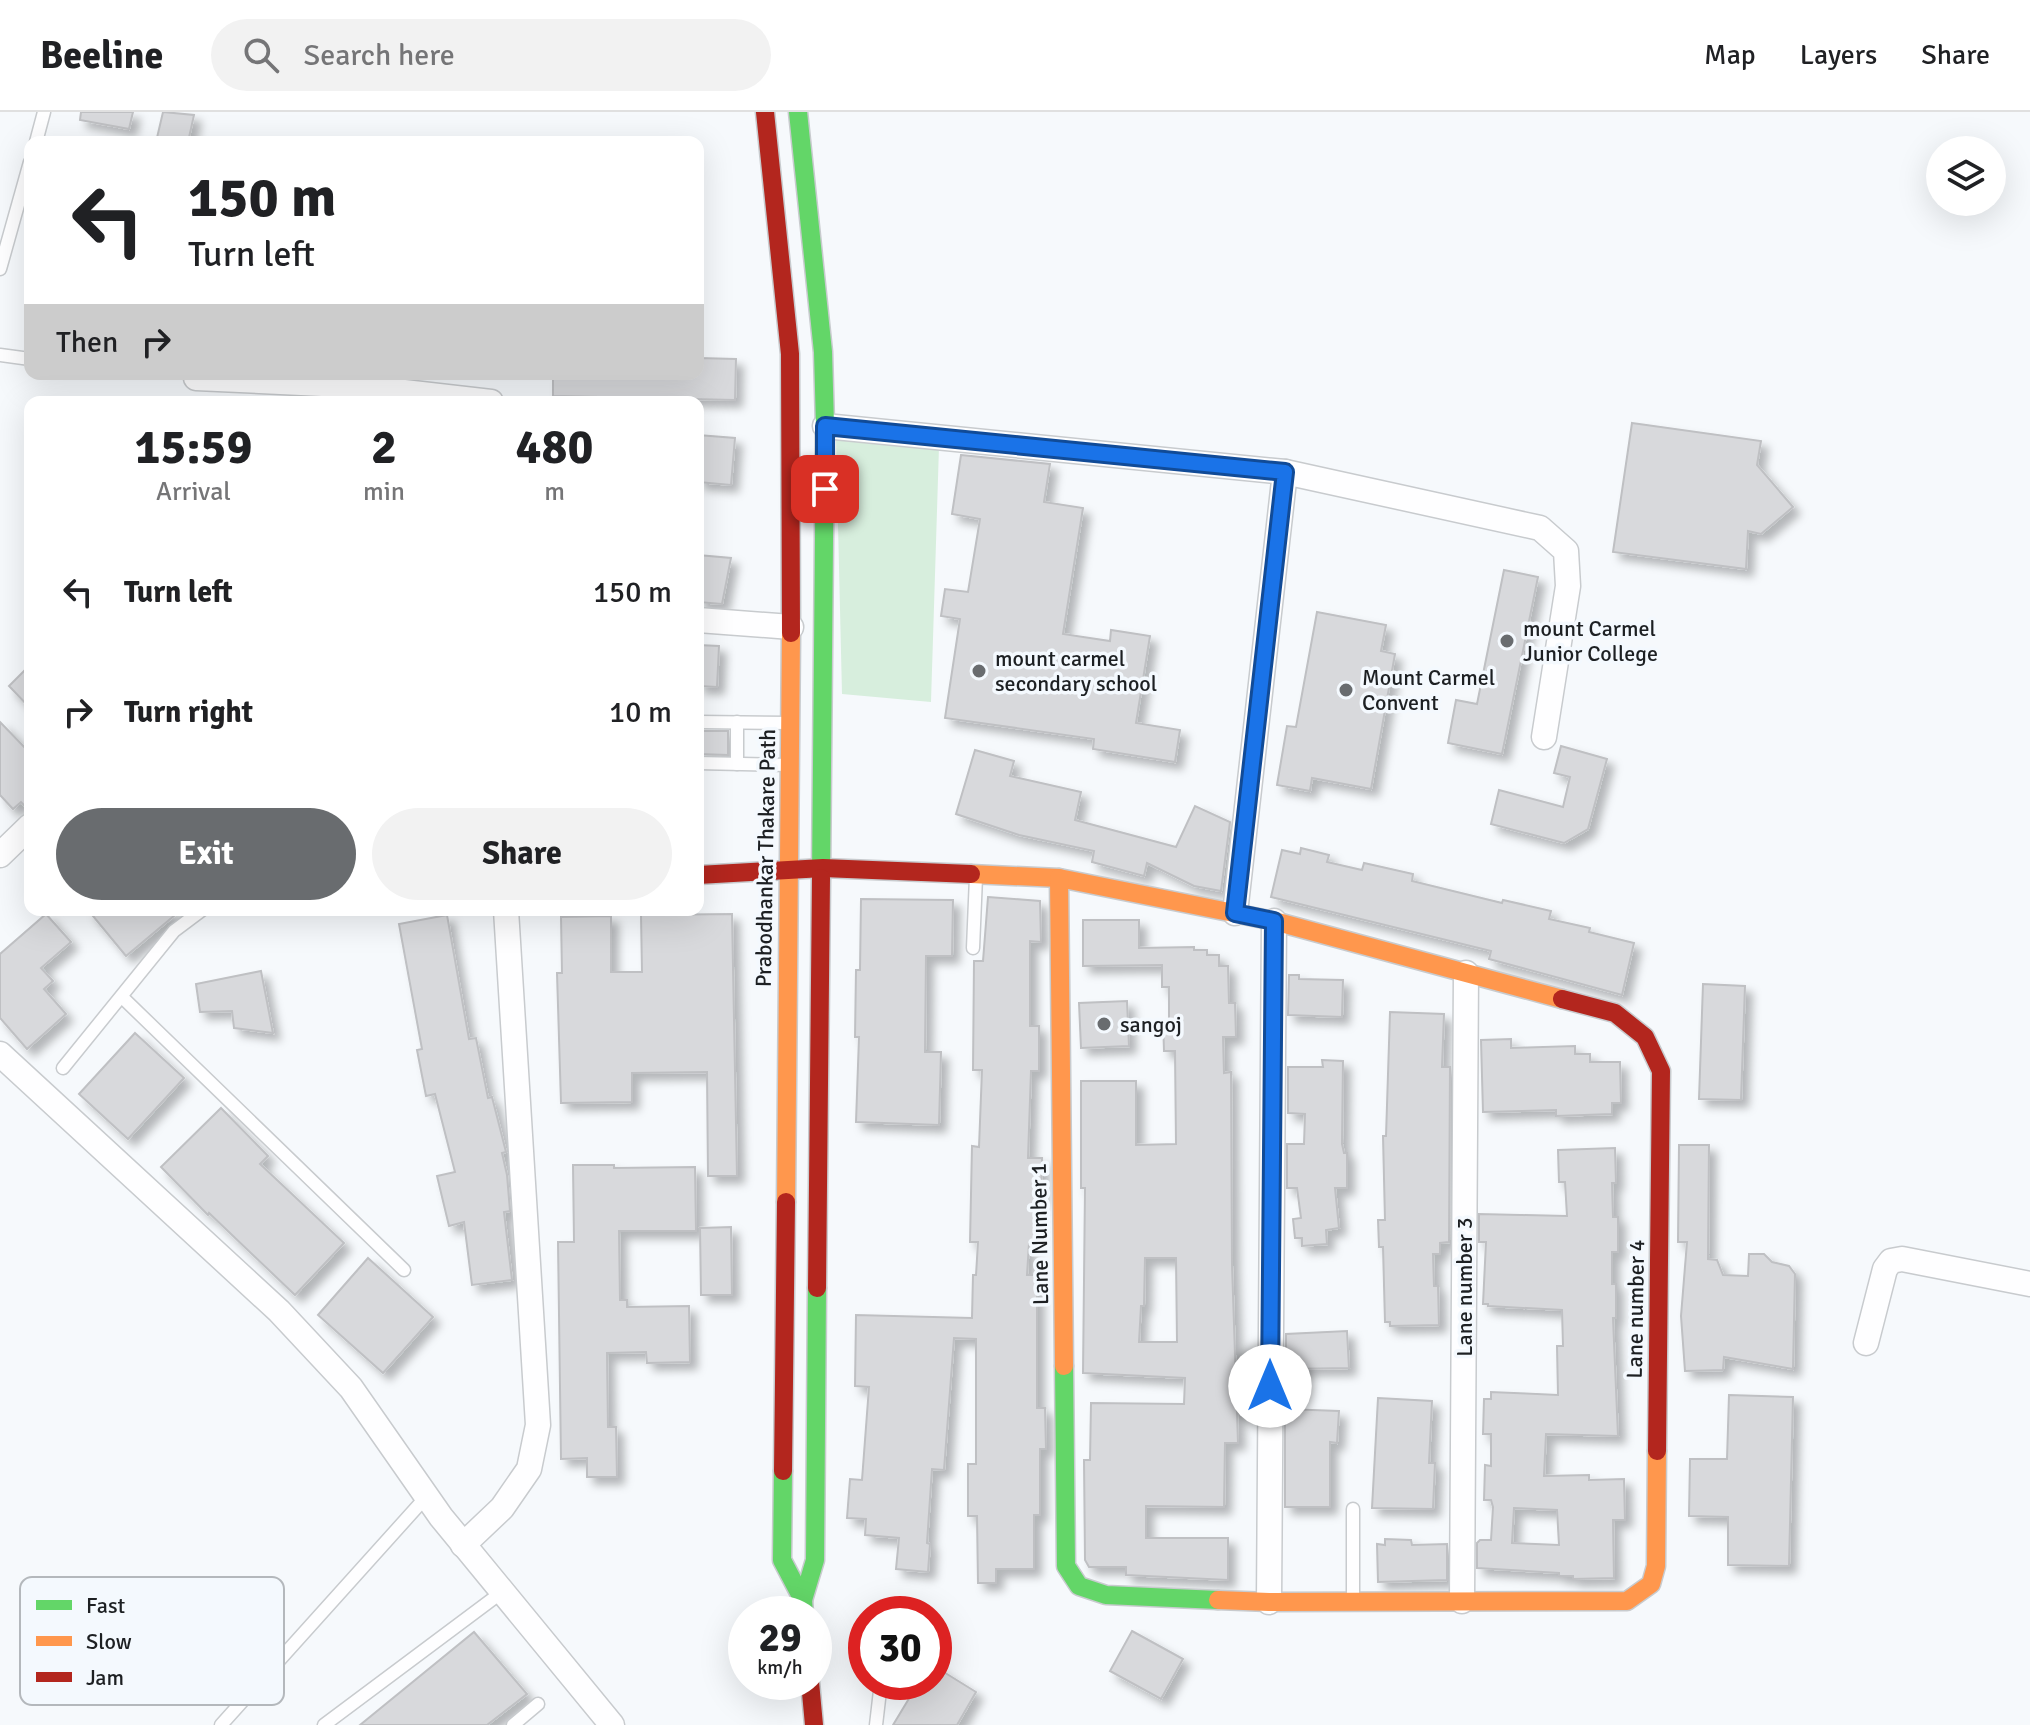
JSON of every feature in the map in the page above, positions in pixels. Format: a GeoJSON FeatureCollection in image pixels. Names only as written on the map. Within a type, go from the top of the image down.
{"type":"FeatureCollection","features":[{"type":"Feature","properties":{"kind":"main road","name":"Prabodhankar Thakare Path"},"geometry":{"type":"LineString","coordinates":[[765,112],[790,354],[792,426],[782,1560],[798,1596]]}},
{"type":"Feature","properties":{"kind":"main road","name":"Prabodhankar Thakare Path"},"geometry":{"type":"LineString","coordinates":[[798,112],[822,338],[825,426],[815,1560],[806,1596]]}},
{"type":"Feature","properties":{"kind":"main road"},"geometry":{"type":"LineString","coordinates":[[704,875],[823,868],[1059,878],[1274,921],[1466,973]]}},
{"type":"Feature","properties":{"kind":"main road","name":"Lane Number 1"},"geometry":{"type":"LineString","coordinates":[[1059,878],[1066,1566],[1079,1586],[1106,1595],[1269,1602]]}},
{"type":"Feature","properties":{"kind":"main road","name":"Lane number 4"},"geometry":{"type":"LineString","coordinates":[[1462,1601],[1627,1601],[1651,1584],[1656,1566],[1661,1071],[1645,1037],[1615,1013],[1466,973]]}},
{"type":"Feature","properties":{"kind":"main road"},"geometry":{"type":"LineString","coordinates":[[1269,1602],[1462,1601]]}},
{"type":"Feature","properties":{"kind":"main road"},"geometry":{"type":"LineString","coordinates":[[812,1700],[814,1725]]}},
{"type":"Feature","properties":{"kind":"street"},"geometry":{"type":"LineString","coordinates":[[216,380],[392,396]]}},
{"type":"Feature","properties":{"kind":"street"},"geometry":{"type":"LineString","coordinates":[[825,426],[1285,472],[1540,528],[1566,551],[1568,586],[1544,737]]}},
{"type":"Feature","properties":{"kind":"street"},"geometry":{"type":"LineString","coordinates":[[1235,913],[1285,472]]}},
{"type":"Feature","properties":{"kind":"street"},"geometry":{"type":"LineString","coordinates":[[704,620],[791,627]]}},
{"type":"Feature","properties":{"kind":"street"},"geometry":{"type":"LineString","coordinates":[[463,1545],[502,1508],[529,1469],[538,1425],[506,916]]}},
{"type":"Feature","properties":{"kind":"street"},"geometry":{"type":"LineString","coordinates":[[1269,1602],[1274,921]]}},
{"type":"Feature","properties":{"kind":"street","name":"Lane number 3"},"geometry":{"type":"LineString","coordinates":[[1462,1601],[1466,973]]}},
{"type":"Feature","properties":{"kind":"street"},"geometry":{"type":"LineString","coordinates":[[0,1054],[279,1311],[351,1388],[463,1545],[612,1725]]}},
{"type":"Feature","properties":{"kind":"street"},"geometry":{"type":"LineString","coordinates":[[1866,1343],[1885,1269],[1891,1261],[1902,1259],[2030,1284]]}},
{"type":"Feature","properties":{"kind":"lane"},"geometry":{"type":"LineString","coordinates":[[38,136],[44,112]]}},
{"type":"Feature","properties":{"kind":"lane"},"geometry":{"type":"LineString","coordinates":[[0,269],[24,183]]}},
{"type":"Feature","properties":{"kind":"lane"},"geometry":{"type":"LineString","coordinates":[[0,355],[24,358]]}},
{"type":"Feature","properties":{"kind":"lane"},"geometry":{"type":"LineString","coordinates":[[704,722],[791,723]]}},
{"type":"Feature","properties":{"kind":"lane"},"geometry":{"type":"LineString","coordinates":[[737,722],[737,764]]}},
{"type":"Feature","properties":{"kind":"lane"},"geometry":{"type":"LineString","coordinates":[[704,763],[790,765]]}},
{"type":"Feature","properties":{"kind":"lane"},"geometry":{"type":"LineString","coordinates":[[973,948],[976,874]]}},
{"type":"Feature","properties":{"kind":"lane"},"geometry":{"type":"LineString","coordinates":[[63,1068],[174,931],[194,916]]}},
{"type":"Feature","properties":{"kind":"lane"},"geometry":{"type":"LineString","coordinates":[[122,997],[404,1270]]}},
{"type":"Feature","properties":{"kind":"lane"},"geometry":{"type":"LineString","coordinates":[[284,1655],[426,1497]]}},
{"type":"Feature","properties":{"kind":"lane"},"geometry":{"type":"LineString","coordinates":[[1353,1509],[1353,1602]]}},
{"type":"Feature","properties":{"kind":"lane"},"geometry":{"type":"LineString","coordinates":[[326,1724],[502,1592]]}},
{"type":"Feature","properties":{"kind":"lane"},"geometry":{"type":"LineString","coordinates":[[876,1725],[879,1700]]}},
{"type":"Feature","properties":{"kind":"lane"},"geometry":{"type":"LineString","coordinates":[[513,1725],[538,1704]]}},
{"type":"Feature","properties":{"kind":"lane"},"geometry":{"type":"LineString","coordinates":[[221,1725],[239,1705]]}},
{"type":"Feature","properties":{"kind":"green space"},"geometry":{"type":"Polygon","coordinates":[[[836,440],[939,447],[931,702],[842,694],[836,440]]]}},
{"type":"Feature","properties":{"kind":"building"},"geometry":{"type":"Polygon","coordinates":[[[81,112],[133,112],[129,129],[80,120],[81,112]]]}},
{"type":"Feature","properties":{"kind":"building"},"geometry":{"type":"Polygon","coordinates":[[[163,112],[194,115],[189,136],[157,136],[163,112]]]}},
{"type":"Feature","properties":{"kind":"building"},"geometry":{"type":"Polygon","coordinates":[[[704,358],[736,359],[735,400],[704,399],[704,396],[553,396],[553,380],[704,380],[704,358]]]}},
{"type":"Feature","properties":{"kind":"building"},"geometry":{"type":"Polygon","coordinates":[[[1632,423],[1761,441],[1757,465],[1793,507],[1761,534],[1748,531],[1746,569],[1613,552],[1632,423]]]}},
{"type":"Feature","properties":{"kind":"building"},"geometry":{"type":"Polygon","coordinates":[[[704,435],[735,438],[731,485],[704,483],[704,435]]]}},
{"type":"Feature","properties":{"kind":"building"},"geometry":{"type":"Polygon","coordinates":[[[961,455],[1050,464],[1044,502],[1083,508],[1063,634],[1110,641],[1111,630],[1150,636],[1136,723],[1180,730],[1175,762],[1093,749],[1094,739],[945,718],[960,619],[941,616],[945,589],[968,592],[980,519],[952,514],[961,455]]]}},
{"type":"Feature","properties":{"kind":"building"},"geometry":{"type":"Polygon","coordinates":[[[704,556],[731,558],[722,604],[704,602],[704,556]]]}},
{"type":"Feature","properties":{"kind":"building","name":"mount Carmel Junior College"},"geometry":{"type":"Polygon","coordinates":[[[1504,570],[1538,577],[1502,754],[1448,743],[1456,700],[1477,704],[1504,570]]]}},
{"type":"Feature","properties":{"kind":"building","name":"Mount Carmel Convent"},"geometry":{"type":"Polygon","coordinates":[[[1317,612],[1386,625],[1381,651],[1395,654],[1371,789],[1312,778],[1310,791],[1277,785],[1287,726],[1296,727],[1317,612]]]}},
{"type":"Feature","properties":{"kind":"building"},"geometry":{"type":"Polygon","coordinates":[[[704,645],[719,646],[717,687],[704,686],[704,645]]]}},
{"type":"Feature","properties":{"kind":"building"},"geometry":{"type":"Polygon","coordinates":[[[24,671],[24,702],[9,686],[24,671]]]}},
{"type":"Feature","properties":{"kind":"building"},"geometry":{"type":"Polygon","coordinates":[[[0,722],[24,747],[24,805],[21,802],[13,809],[0,795],[0,722]]]}},
{"type":"Feature","properties":{"kind":"building"},"geometry":{"type":"Polygon","coordinates":[[[704,731],[728,731],[728,755],[704,754],[704,731]]]}},
{"type":"Feature","properties":{"kind":"building"},"geometry":{"type":"Polygon","coordinates":[[[1561,746],[1607,759],[1588,829],[1564,843],[1491,824],[1499,790],[1563,807],[1570,777],[1554,773],[1561,746]]]}},
{"type":"Feature","properties":{"kind":"building"},"geometry":{"type":"Polygon","coordinates":[[[975,750],[1014,761],[1010,776],[1081,792],[1075,820],[1176,847],[1195,806],[1230,822],[1221,891],[1194,886],[1147,863],[1144,876],[1092,862],[1094,851],[1019,835],[956,814],[975,750]]]}},
{"type":"Feature","properties":{"kind":"building"},"geometry":{"type":"Polygon","coordinates":[[[1301,848],[1329,855],[1327,862],[1362,870],[1364,863],[1413,874],[1412,881],[1502,903],[1503,900],[1551,911],[1549,919],[1590,928],[1589,932],[1634,943],[1622,995],[1489,959],[1491,951],[1271,897],[1282,850],[1300,854],[1301,848]]]}},
{"type":"Feature","properties":{"kind":"building"},"geometry":{"type":"Polygon","coordinates":[[[988,897],[1040,901],[1041,942],[1030,941],[1030,1026],[1039,1026],[1039,1071],[1031,1071],[1028,1158],[1042,1158],[1041,1198],[1038,1198],[1036,1244],[1029,1244],[1027,1275],[1037,1275],[1037,1408],[1045,1408],[1046,1449],[1040,1449],[1040,1515],[1034,1515],[1034,1569],[996,1569],[996,1583],[978,1583],[977,1516],[968,1516],[968,1464],[976,1464],[976,1339],[954,1338],[944,1470],[932,1469],[928,1572],[896,1569],[899,1538],[865,1535],[866,1519],[847,1518],[850,1479],[862,1480],[869,1387],[855,1386],[856,1315],[972,1318],[978,1242],[970,1242],[972,1146],[979,1147],[982,1070],[973,1070],[974,961],[983,961],[988,897]]]}},
{"type":"Feature","properties":{"kind":"building"},"geometry":{"type":"Polygon","coordinates":[[[861,899],[953,900],[952,956],[926,956],[925,1052],[941,1052],[939,1125],[856,1122],[859,1037],[855,1037],[856,970],[860,970],[861,899]]]}},
{"type":"Feature","properties":{"kind":"building"},"geometry":{"type":"Polygon","coordinates":[[[732,914],[737,1176],[708,1176],[707,1072],[632,1073],[632,1102],[561,1103],[557,973],[562,973],[561,917],[611,916],[611,972],[642,972],[641,916],[732,914]]]}},
{"type":"Feature","properties":{"kind":"building"},"geometry":{"type":"Polygon","coordinates":[[[44,916],[48,916],[71,942],[41,968],[53,981],[44,989],[66,1014],[27,1049],[0,1018],[0,954],[44,916]]]}},
{"type":"Feature","properties":{"kind":"building"},"geometry":{"type":"Polygon","coordinates":[[[93,916],[174,916],[126,956],[93,916]]]}},
{"type":"Feature","properties":{"kind":"building"},"geometry":{"type":"Polygon","coordinates":[[[447,916],[469,1039],[476,1038],[488,1098],[492,1097],[506,1152],[502,1153],[510,1211],[504,1212],[512,1280],[472,1285],[464,1222],[449,1226],[437,1176],[455,1172],[435,1094],[426,1096],[417,1050],[422,1049],[399,924],[447,916]]]}},
{"type":"Feature","properties":{"kind":"building"},"geometry":{"type":"Polygon","coordinates":[[[1083,920],[1139,920],[1139,948],[1194,947],[1194,950],[1207,950],[1207,955],[1219,955],[1219,966],[1228,966],[1229,1003],[1235,1003],[1236,1037],[1223,1037],[1224,1073],[1231,1072],[1232,1265],[1238,1443],[1225,1443],[1224,1507],[1146,1506],[1146,1538],[1228,1538],[1228,1580],[1126,1575],[1126,1567],[1089,1567],[1085,1560],[1084,1460],[1090,1460],[1091,1403],[1184,1404],[1185,1378],[1083,1373],[1085,1188],[1081,1188],[1081,1081],[1136,1081],[1136,1145],[1176,1144],[1175,1051],[1164,1051],[1163,1021],[1169,1020],[1169,987],[1162,987],[1162,965],[1083,966],[1083,920]],[[1145,1258],[1144,1306],[1141,1306],[1139,1342],[1177,1342],[1176,1258],[1145,1258]]]}},
{"type":"Feature","properties":{"kind":"building"},"geometry":{"type":"Polygon","coordinates":[[[261,971],[273,1033],[234,1028],[232,1011],[200,1012],[196,984],[261,971]]]}},
{"type":"Feature","properties":{"kind":"building"},"geometry":{"type":"Polygon","coordinates":[[[1289,975],[1299,975],[1299,979],[1343,980],[1342,1017],[1288,1015],[1289,975]]]}},
{"type":"Feature","properties":{"kind":"building"},"geometry":{"type":"Polygon","coordinates":[[[1703,984],[1745,986],[1741,1100],[1699,1099],[1703,984]]]}},
{"type":"Feature","properties":{"kind":"building","name":"sangoj"},"geometry":{"type":"Polygon","coordinates":[[[1127,1001],[1129,1046],[1081,1048],[1079,1003],[1127,1001]]]}},
{"type":"Feature","properties":{"kind":"building"},"geometry":{"type":"Polygon","coordinates":[[[1390,1012],[1444,1014],[1442,1067],[1450,1067],[1449,1242],[1440,1243],[1440,1254],[1433,1254],[1439,1325],[1390,1326],[1390,1322],[1385,1322],[1383,1247],[1379,1247],[1378,1220],[1385,1220],[1383,1136],[1386,1136],[1390,1012]]]}},
{"type":"Feature","properties":{"kind":"building"},"geometry":{"type":"Polygon","coordinates":[[[135,1033],[184,1078],[128,1139],[79,1094],[135,1033]]]}},
{"type":"Feature","properties":{"kind":"building"},"geometry":{"type":"Polygon","coordinates":[[[1511,1039],[1511,1048],[1575,1046],[1575,1054],[1590,1054],[1590,1062],[1620,1062],[1621,1103],[1612,1103],[1612,1114],[1556,1116],[1556,1110],[1483,1112],[1481,1040],[1511,1039]]]}},
{"type":"Feature","properties":{"kind":"building"},"geometry":{"type":"Polygon","coordinates":[[[1322,1060],[1343,1061],[1342,1144],[1344,1153],[1347,1153],[1347,1188],[1335,1188],[1339,1228],[1326,1230],[1327,1244],[1302,1246],[1302,1238],[1295,1238],[1293,1219],[1301,1218],[1297,1188],[1287,1188],[1287,1144],[1304,1144],[1305,1114],[1288,1113],[1288,1067],[1323,1067],[1322,1060]]]}},
{"type":"Feature","properties":{"kind":"building"},"geometry":{"type":"Polygon","coordinates":[[[221,1108],[268,1156],[260,1164],[344,1243],[295,1295],[161,1167],[221,1108]]]}},
{"type":"Feature","properties":{"kind":"building"},"geometry":{"type":"Polygon","coordinates":[[[1679,1145],[1709,1145],[1708,1259],[1717,1260],[1723,1275],[1748,1276],[1749,1254],[1764,1254],[1772,1262],[1789,1266],[1795,1274],[1793,1369],[1724,1357],[1723,1370],[1685,1371],[1681,1316],[1687,1242],[1678,1242],[1679,1145]]]}},
{"type":"Feature","properties":{"kind":"building"},"geometry":{"type":"Polygon","coordinates":[[[1615,1148],[1616,1183],[1612,1183],[1613,1217],[1618,1217],[1618,1252],[1612,1252],[1612,1284],[1616,1284],[1616,1318],[1613,1318],[1618,1436],[1546,1434],[1544,1476],[1589,1475],[1589,1480],[1624,1479],[1625,1520],[1613,1520],[1614,1578],[1573,1579],[1573,1576],[1559,1576],[1559,1573],[1477,1568],[1477,1543],[1491,1540],[1493,1507],[1491,1500],[1484,1500],[1485,1465],[1491,1466],[1491,1434],[1483,1434],[1484,1399],[1491,1399],[1491,1392],[1558,1395],[1557,1346],[1563,1346],[1562,1310],[1483,1304],[1486,1242],[1479,1242],[1479,1214],[1567,1216],[1565,1182],[1559,1182],[1558,1150],[1615,1148]],[[1514,1508],[1512,1543],[1559,1545],[1557,1510],[1514,1508]]]}},
{"type":"Feature","properties":{"kind":"building"},"geometry":{"type":"Polygon","coordinates":[[[573,1165],[695,1167],[696,1231],[619,1231],[620,1300],[627,1300],[627,1307],[689,1306],[690,1362],[647,1363],[646,1352],[607,1353],[608,1427],[616,1427],[617,1477],[587,1477],[587,1458],[561,1459],[558,1242],[574,1242],[573,1165]]]}},
{"type":"Feature","properties":{"kind":"building"},"geometry":{"type":"Polygon","coordinates":[[[731,1227],[732,1295],[701,1295],[700,1228],[731,1227]]]}},
{"type":"Feature","properties":{"kind":"building"},"geometry":{"type":"Polygon","coordinates":[[[368,1258],[433,1317],[383,1373],[318,1315],[368,1258]]]}},
{"type":"Feature","properties":{"kind":"building"},"geometry":{"type":"Polygon","coordinates":[[[1347,1331],[1349,1368],[1286,1369],[1286,1334],[1347,1331]]]}},
{"type":"Feature","properties":{"kind":"building"},"geometry":{"type":"Polygon","coordinates":[[[1729,1395],[1793,1397],[1789,1566],[1728,1565],[1728,1517],[1689,1516],[1690,1459],[1727,1459],[1729,1395]]]}},
{"type":"Feature","properties":{"kind":"building"},"geometry":{"type":"Polygon","coordinates":[[[1378,1398],[1432,1401],[1429,1463],[1435,1463],[1433,1509],[1372,1508],[1378,1398]]]}},
{"type":"Feature","properties":{"kind":"building"},"geometry":{"type":"Polygon","coordinates":[[[1285,1409],[1339,1411],[1337,1443],[1330,1442],[1330,1507],[1285,1507],[1285,1409]]]}},
{"type":"Feature","properties":{"kind":"building"},"geometry":{"type":"Polygon","coordinates":[[[1385,1539],[1411,1540],[1412,1545],[1447,1544],[1447,1580],[1378,1582],[1377,1544],[1385,1545],[1385,1539]]]}},
{"type":"Feature","properties":{"kind":"building"},"geometry":{"type":"Polygon","coordinates":[[[1132,1631],[1183,1659],[1161,1699],[1110,1671],[1132,1631]]]}},
{"type":"Feature","properties":{"kind":"building"},"geometry":{"type":"Polygon","coordinates":[[[474,1632],[527,1694],[487,1725],[360,1725],[474,1632]]]}},
{"type":"Feature","properties":{"kind":"building"},"geometry":{"type":"Polygon","coordinates":[[[952,1677],[976,1692],[957,1725],[893,1725],[908,1700],[952,1700],[952,1677]]]}},
{"type":"Feature","properties":{"kind":"traffic: fast"},"geometry":{"type":"LineString","coordinates":[[798,112],[823,352],[821,878]]}},
{"type":"Feature","properties":{"kind":"traffic: fast"},"geometry":{"type":"LineString","coordinates":[[804,1596],[815,1560],[817,1288]]}},
{"type":"Feature","properties":{"kind":"traffic: fast"},"geometry":{"type":"LineString","coordinates":[[1064,1366],[1066,1566],[1079,1586],[1106,1595],[1218,1600]]}},
{"type":"Feature","properties":{"kind":"traffic: fast"},"geometry":{"type":"LineString","coordinates":[[783,1471],[782,1560],[801,1596]]}},
{"type":"Feature","properties":{"kind":"traffic: slow"},"geometry":{"type":"LineString","coordinates":[[786,1202],[791,633]]}},
{"type":"Feature","properties":{"kind":"traffic: slow"},"geometry":{"type":"LineString","coordinates":[[971,874],[1059,878],[1274,921],[1562,999]]}},
{"type":"Feature","properties":{"kind":"traffic: slow"},"geometry":{"type":"LineString","coordinates":[[1059,878],[1064,1366]]}},
{"type":"Feature","properties":{"kind":"traffic: slow"},"geometry":{"type":"LineString","coordinates":[[1218,1600],[1627,1601],[1651,1584],[1656,1566],[1657,1451]]}},
{"type":"Feature","properties":{"kind":"traffic: jam"},"geometry":{"type":"LineString","coordinates":[[765,112],[790,354],[791,633]]}},
{"type":"Feature","properties":{"kind":"traffic: jam"},"geometry":{"type":"LineString","coordinates":[[704,875],[823,868],[971,874]]}},
{"type":"Feature","properties":{"kind":"traffic: jam"},"geometry":{"type":"LineString","coordinates":[[817,1288],[821,878]]}},
{"type":"Feature","properties":{"kind":"traffic: jam"},"geometry":{"type":"LineString","coordinates":[[1562,999],[1615,1013],[1645,1037],[1661,1071],[1657,1451]]}},
{"type":"Feature","properties":{"kind":"traffic: jam"},"geometry":{"type":"LineString","coordinates":[[783,1471],[786,1202]]}},
{"type":"Feature","properties":{"kind":"traffic: jam"},"geometry":{"type":"LineString","coordinates":[[812,1700],[814,1725]]}},
{"type":"Feature","properties":{"kind":"place","name":"mount Carmel Junior College"},"geometry":{"type":"Point","coordinates":[1507,641]}},
{"type":"Feature","properties":{"kind":"place","name":"mount carmel secondary school"},"geometry":{"type":"Point","coordinates":[979,671]}},
{"type":"Feature","properties":{"kind":"place","name":"Mount Carmel Convent"},"geometry":{"type":"Point","coordinates":[1346,690]}},
{"type":"Feature","properties":{"kind":"place","name":"sangoj"},"geometry":{"type":"Point","coordinates":[1104,1024]}},
{"type":"Feature","properties":{"kind":"route"},"geometry":{"type":"LineString","coordinates":[[825,489],[825,426],[1285,472],[1235,913],[1274,921],[1270,1386]]}}]}
